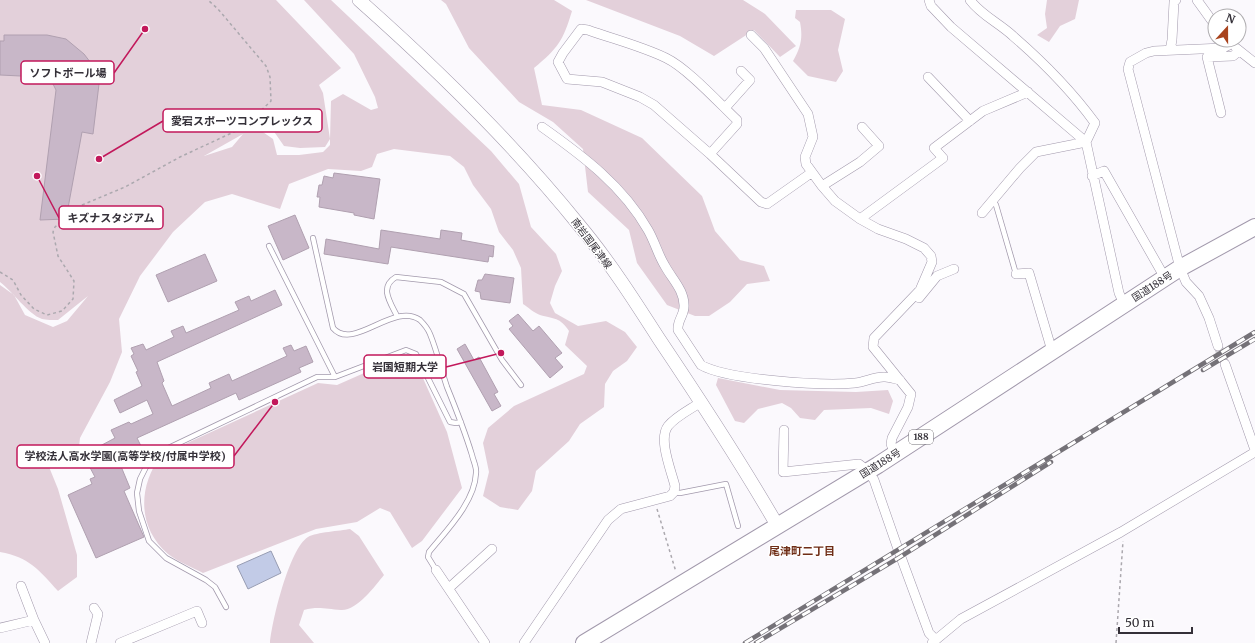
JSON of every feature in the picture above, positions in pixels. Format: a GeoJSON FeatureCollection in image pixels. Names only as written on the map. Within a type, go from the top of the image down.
{"type":"FeatureCollection","features":[{"type":"Feature","properties":{"kind":"highway","name":"国道188号"},"geometry":{"type":"LineString","coordinates":[[584,643],[868,471],[1180,268],[1255,227]]}},
{"type":"Feature","properties":{"kind":"main road","name":"南岩国尾津線"},"geometry":{"type":"LineString","coordinates":[[359,0],[484,117],[539,176],[581,227],[701,402],[777,525]]}},
{"type":"Feature","properties":{"kind":"street"},"geometry":{"type":"LineString","coordinates":[[929,0],[930,6],[951,27],[1086,142]]}},
{"type":"Feature","properties":{"kind":"street"},"geometry":{"type":"LineString","coordinates":[[970,0],[977,9],[1000,25],[1039,59],[1076,98],[1095,123],[1086,142],[1118,293],[1124,304]]}},
{"type":"Feature","properties":{"kind":"street"},"geometry":{"type":"LineString","coordinates":[[1170,50],[1174,2],[1176,0]]}},
{"type":"Feature","properties":{"kind":"street"},"geometry":{"type":"LineString","coordinates":[[1197,0],[1207,14]]}},
{"type":"Feature","properties":{"kind":"street"},"geometry":{"type":"LineString","coordinates":[[710,154],[737,124],[737,120],[725,108],[679,66],[666,58],[588,30],[581,29],[558,62],[567,79],[602,82],[640,97],[654,105],[710,154],[761,202],[767,204],[811,173]]}},
{"type":"Feature","properties":{"kind":"street"},"geometry":{"type":"LineString","coordinates":[[750,35],[764,48],[808,114],[813,136],[805,157],[806,164],[811,173],[835,201],[860,219],[878,229],[906,239],[924,248],[931,256],[932,262],[920,290],[914,298],[874,338],[874,347],[911,394],[908,407],[892,438],[891,444],[895,454]]}},
{"type":"Feature","properties":{"kind":"street"},"geometry":{"type":"LineString","coordinates":[[1218,346],[1209,318],[1199,296],[1186,282],[1180,268],[1128,69],[1130,62],[1146,52],[1223,48]]}},
{"type":"Feature","properties":{"kind":"street"},"geometry":{"type":"LineString","coordinates":[[1236,48],[1255,63]]}},
{"type":"Feature","properties":{"kind":"street"},"geometry":{"type":"LineString","coordinates":[[1221,113],[1207,57],[1233,56],[1239,51]]}},
{"type":"Feature","properties":{"kind":"street"},"geometry":{"type":"LineString","coordinates":[[725,108],[750,80],[741,71]]}},
{"type":"Feature","properties":{"kind":"street"},"geometry":{"type":"LineString","coordinates":[[928,77],[970,121]]}},
{"type":"Feature","properties":{"kind":"street"},"geometry":{"type":"LineString","coordinates":[[860,219],[943,158],[934,148],[983,111],[1028,92]]}},
{"type":"Feature","properties":{"kind":"street"},"geometry":{"type":"LineString","coordinates":[[822,186],[860,162],[879,146],[862,127]]}},
{"type":"Feature","properties":{"kind":"street"},"geometry":{"type":"LineString","coordinates":[[542,128],[571,147],[613,182],[648,230],[664,266],[679,287],[684,306],[678,324],[678,330],[701,365],[707,368],[744,376],[781,381],[856,383],[885,377],[900,380]]}},
{"type":"Feature","properties":{"kind":"street"},"geometry":{"type":"LineString","coordinates":[[982,212],[1036,152],[1086,142]]}},
{"type":"Feature","properties":{"kind":"street"},"geometry":{"type":"LineString","coordinates":[[1092,176],[1104,171],[1165,278]]}},
{"type":"Feature","properties":{"kind":"street"},"geometry":{"type":"LineString","coordinates":[[914,298],[920,298],[936,276],[954,269]]}},
{"type":"Feature","properties":{"kind":"street"},"geometry":{"type":"LineString","coordinates":[[1016,274],[1029,273],[1052,351]]}},
{"type":"Feature","properties":{"kind":"street"},"geometry":{"type":"LineString","coordinates":[[784,430],[783,472],[859,464],[868,471],[874,480],[929,633],[934,642],[961,619],[1121,532],[1255,451],[1225,364]]}},
{"type":"Feature","properties":{"kind":"street"},"geometry":{"type":"LineString","coordinates":[[524,643],[608,520],[621,509],[670,496],[674,492],[675,486],[664,443],[664,433],[671,423],[701,402]]}},
{"type":"Feature","properties":{"kind":"street"},"geometry":{"type":"LineString","coordinates":[[449,588],[492,549]]}},
{"type":"Feature","properties":{"kind":"street"},"geometry":{"type":"LineString","coordinates":[[436,570],[485,643]]}},
{"type":"Feature","properties":{"kind":"street"},"geometry":{"type":"LineString","coordinates":[[21,586],[34,620],[46,643]]}},
{"type":"Feature","properties":{"kind":"street"},"geometry":{"type":"LineString","coordinates":[[91,643],[98,614],[94,608]]}},
{"type":"Feature","properties":{"kind":"street"},"geometry":{"type":"LineString","coordinates":[[120,643],[197,611],[202,623]]}},
{"type":"Feature","properties":{"kind":"street"},"geometry":{"type":"LineString","coordinates":[[0,628],[34,620]]}},
{"type":"Feature","properties":{"kind":"lane"},"geometry":{"type":"LineString","coordinates":[[993,200],[996,205],[1016,274]]}},
{"type":"Feature","properties":{"kind":"lane"},"geometry":{"type":"LineString","coordinates":[[313,238],[333,328],[338,334],[344,336],[372,328],[397,316],[405,314],[413,316],[425,324],[430,334],[461,422],[476,472],[468,504],[429,552],[428,557],[436,570]]}},
{"type":"Feature","properties":{"kind":"lane"},"geometry":{"type":"LineString","coordinates":[[269,246],[335,377]]}},
{"type":"Feature","properties":{"kind":"lane"},"geometry":{"type":"LineString","coordinates":[[397,316],[386,294],[390,281],[396,277],[441,282],[451,286],[464,294],[502,360],[522,385]]}},
{"type":"Feature","properties":{"kind":"lane"},"geometry":{"type":"LineString","coordinates":[[226,607],[215,587],[206,580],[166,558],[149,541],[139,511],[137,493],[140,479],[146,467],[160,452],[317,377],[335,377],[406,350],[416,354],[450,422],[461,422]]}},
{"type":"Feature","properties":{"kind":"lane"},"geometry":{"type":"LineString","coordinates":[[674,492],[680,493],[726,484],[738,526]]}},
{"type":"Feature","properties":{"kind":"path"},"geometry":{"type":"LineString","coordinates":[[0,272],[13,280],[21,295],[34,309],[47,315],[62,311],[73,299],[74,281],[58,256],[53,232],[55,227],[82,205],[125,186],[180,157],[238,130],[248,123],[271,101],[270,77],[266,66],[218,9],[208,0]]}},
{"type":"Feature","properties":{"kind":"path"},"geometry":{"type":"LineString","coordinates":[[654,500],[680,584]]}},
{"type":"Feature","properties":{"kind":"path"},"geometry":{"type":"LineString","coordinates":[[1116,643],[1123,539],[1121,532]]}},
{"type":"Feature","properties":{"kind":"shaded area"},"geometry":{"type":"Polygon","coordinates":[[[0,0],[276,0],[341,68],[319,85],[323,93],[330,139],[331,101],[343,94],[371,110],[378,108],[375,97],[354,54],[304,0],[331,0],[491,151],[519,184],[531,227],[556,254],[562,271],[555,286],[550,303],[555,313],[578,326],[606,321],[625,332],[637,347],[627,361],[613,371],[605,384],[604,407],[580,424],[569,441],[536,471],[532,491],[518,510],[500,507],[483,496],[489,472],[483,443],[488,428],[514,406],[584,374],[587,366],[565,345],[569,331],[563,323],[556,319],[538,314],[523,304],[521,268],[513,250],[499,232],[491,209],[473,185],[464,167],[450,156],[394,149],[377,154],[372,167],[361,171],[328,169],[289,184],[280,209],[232,194],[205,202],[173,232],[140,276],[119,319],[122,352],[110,382],[80,438],[77,464],[45,457],[58,489],[77,555],[77,577],[58,591],[39,571],[26,561],[19,557],[0,552],[0,285],[13,294],[0,282],[0,0]],[[268,123],[257,128],[273,139],[277,155],[299,155],[323,152],[330,145],[330,139],[325,147],[300,148],[284,146],[268,123]],[[243,134],[204,156],[232,147],[243,134]],[[15,296],[25,315],[53,327],[67,321],[88,296],[58,320],[42,319],[31,313],[15,296]]]}},
{"type":"Feature","properties":{"kind":"shaded area"},"geometry":{"type":"Polygon","coordinates":[[[441,0],[554,0],[572,11],[566,30],[559,43],[549,55],[534,68],[542,105],[581,110],[642,138],[702,196],[715,231],[740,260],[764,266],[770,281],[747,284],[730,302],[709,316],[695,316],[667,305],[637,263],[629,230],[588,192],[583,149],[553,122],[519,102],[469,48],[446,4],[441,0]]]}},
{"type":"Feature","properties":{"kind":"shaded area"},"geometry":{"type":"Polygon","coordinates":[[[586,0],[743,0],[765,14],[796,46],[780,57],[754,30],[714,56],[680,36],[586,0]]]}},
{"type":"Feature","properties":{"kind":"shaded area"},"geometry":{"type":"Polygon","coordinates":[[[1047,0],[1079,0],[1075,19],[1060,26],[1049,42],[1037,35],[1047,28],[1045,14],[1047,0]]]}},
{"type":"Feature","properties":{"kind":"shaded area"},"geometry":{"type":"Polygon","coordinates":[[[796,10],[831,10],[845,19],[838,50],[843,71],[836,82],[808,76],[793,61],[800,47],[801,38],[800,22],[795,18],[796,10]]]}},
{"type":"Feature","properties":{"kind":"shaded area"},"geometry":{"type":"Polygon","coordinates":[[[405,355],[414,358],[447,432],[462,488],[422,541],[412,548],[390,512],[380,508],[357,522],[316,529],[203,573],[172,557],[158,543],[151,532],[146,519],[144,506],[148,480],[153,467],[161,455],[318,383],[337,385],[405,355]]]}},
{"type":"Feature","properties":{"kind":"shaded area"},"geometry":{"type":"Polygon","coordinates":[[[718,378],[780,390],[856,392],[888,390],[893,401],[889,414],[871,408],[824,410],[815,420],[800,418],[791,408],[782,403],[758,409],[744,423],[735,421],[716,385],[718,378]]]}},
{"type":"Feature","properties":{"kind":"shaded area"},"geometry":{"type":"Polygon","coordinates":[[[350,529],[359,536],[384,575],[365,597],[347,609],[341,610],[318,608],[304,610],[299,625],[314,643],[270,643],[274,619],[288,570],[301,544],[312,535],[350,529]]]}},
{"type":"Feature","properties":{"kind":"water"},"geometry":{"type":"Polygon","coordinates":[[[271,551],[281,573],[248,589],[237,566],[271,551]]]}},
{"type":"Feature","properties":{"kind":"building"},"geometry":{"type":"Polygon","coordinates":[[[4,35],[47,35],[66,39],[84,54],[94,67],[99,84],[93,134],[82,132],[66,219],[40,220],[56,90],[51,80],[41,77],[0,75],[0,41],[4,41],[4,35]]]}},
{"type":"Feature","properties":{"kind":"building"},"geometry":{"type":"Polygon","coordinates":[[[334,173],[380,179],[374,219],[354,215],[354,213],[319,207],[320,197],[317,197],[319,185],[322,185],[324,176],[333,178],[334,173]]]}},
{"type":"Feature","properties":{"kind":"building"},"geometry":{"type":"Polygon","coordinates":[[[295,215],[309,248],[283,260],[268,226],[295,215]]]}},
{"type":"Feature","properties":{"kind":"building"},"geometry":{"type":"Polygon","coordinates":[[[381,230],[440,239],[441,230],[462,233],[461,240],[494,246],[493,257],[489,256],[488,262],[391,247],[388,264],[324,254],[326,239],[379,249],[381,230]]]}},
{"type":"Feature","properties":{"kind":"building"},"geometry":{"type":"Polygon","coordinates":[[[205,254],[217,281],[168,302],[156,275],[205,254]]]}},
{"type":"Feature","properties":{"kind":"building"},"geometry":{"type":"Polygon","coordinates":[[[485,274],[514,278],[510,303],[481,299],[480,292],[475,291],[478,280],[482,280],[485,274]]]}},
{"type":"Feature","properties":{"kind":"building"},"geometry":{"type":"Polygon","coordinates":[[[275,290],[282,305],[157,362],[164,381],[162,383],[172,406],[211,388],[209,383],[229,374],[232,381],[287,356],[283,348],[291,345],[294,351],[306,346],[313,362],[299,368],[301,372],[239,400],[236,393],[137,438],[144,452],[120,464],[130,488],[124,491],[144,537],[96,558],[68,495],[92,484],[90,479],[95,477],[85,458],[102,449],[100,446],[115,438],[111,430],[129,422],[131,424],[153,414],[147,400],[120,413],[114,400],[142,386],[136,372],[138,371],[131,356],[134,354],[131,348],[143,344],[146,350],[174,337],[171,331],[183,326],[186,333],[239,310],[235,302],[249,296],[251,301],[275,290]]]}},
{"type":"Feature","properties":{"kind":"building"},"geometry":{"type":"Polygon","coordinates":[[[518,314],[533,331],[539,326],[562,353],[555,358],[563,367],[550,378],[509,329],[513,326],[509,321],[518,314]]]}},
{"type":"Feature","properties":{"kind":"building"},"geometry":{"type":"Polygon","coordinates":[[[465,344],[474,360],[479,357],[498,392],[494,394],[501,406],[492,411],[457,349],[465,344]]]}},
{"type":"Feature","properties":{"kind":"tunnel"},"geometry":{"type":"LineString","coordinates":[[1218,346],[1225,364]]}},
{"type":"Feature","properties":{"kind":"railway"},"geometry":{"type":"LineString","coordinates":[[745,643],[1255,332]]}},
{"type":"Feature","properties":{"kind":"railway"},"geometry":{"type":"LineString","coordinates":[[1203,370],[1255,339]]}},
{"type":"Feature","properties":{"kind":"railway"},"geometry":{"type":"LineString","coordinates":[[756,643],[900,557],[1051,462]]}},
{"type":"Feature","properties":{"kind":"place","name":"ソフトボール場"},"geometry":{"type":"Point","coordinates":[145,29]}},
{"type":"Feature","properties":{"kind":"place","name":"愛宕スポーツコンプレックス"},"geometry":{"type":"Point","coordinates":[99,159]}},
{"type":"Feature","properties":{"kind":"place","name":"キズナスタジアム"},"geometry":{"type":"Point","coordinates":[37,176]}},
{"type":"Feature","properties":{"kind":"place","name":"岩国短期大学"},"geometry":{"type":"Point","coordinates":[501,353]}},
{"type":"Feature","properties":{"kind":"place","name":"学校法人高水学園(高等学校/付属中学校)"},"geometry":{"type":"Point","coordinates":[275,402]}},
{"type":"Feature","properties":{"kind":"district","name":"尾津町二丁目"},"geometry":{"type":"Point","coordinates":[802,551]}}]}
